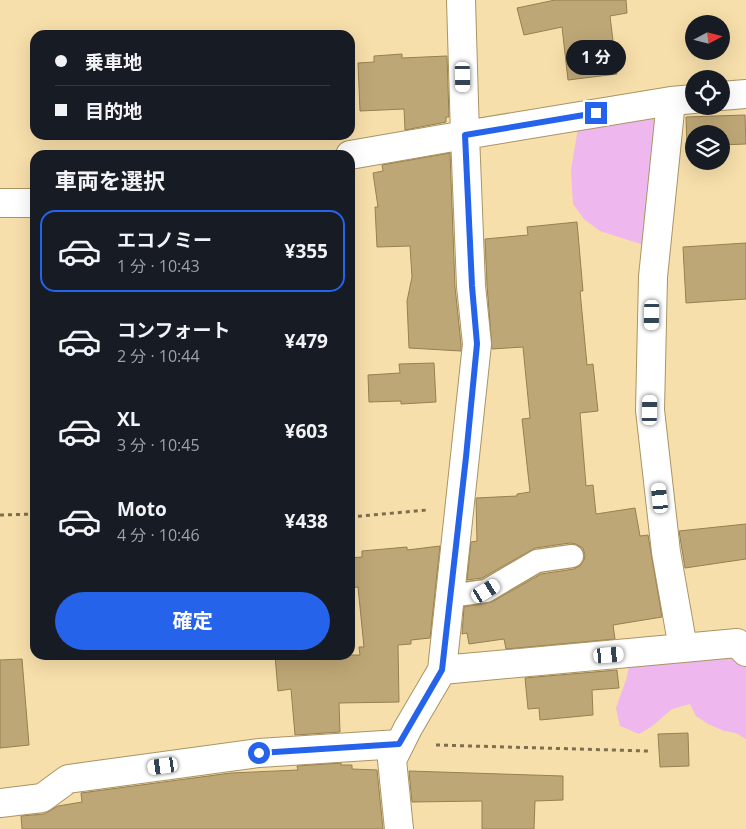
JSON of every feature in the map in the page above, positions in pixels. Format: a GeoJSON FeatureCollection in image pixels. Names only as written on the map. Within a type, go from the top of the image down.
{"type":"FeatureCollection","features":[{"type":"Feature","properties":{"kind":"street"},"geometry":{"type":"LineString","coordinates":[[399,829],[392,760],[399,744],[442,670],[477,344],[472,286],[465,135],[462,0]]}},
{"type":"Feature","properties":{"kind":"street"},"geometry":{"type":"LineString","coordinates":[[730,95],[746,94]]}},
{"type":"Feature","properties":{"kind":"street"},"geometry":{"type":"LineString","coordinates":[[355,155],[465,135],[682,100],[653,277],[650,410],[666,552],[683,648]]}},
{"type":"Feature","properties":{"kind":"street"},"geometry":{"type":"LineString","coordinates":[[0,203],[30,203]]}},
{"type":"Feature","properties":{"kind":"street"},"geometry":{"type":"LineString","coordinates":[[442,670],[737,642],[746,652]]}},
{"type":"Feature","properties":{"kind":"street"},"geometry":{"type":"LineString","coordinates":[[0,803],[42,798],[68,779],[259,753],[399,744]]}},
{"type":"Feature","properties":{"kind":"lane"},"geometry":{"type":"LineString","coordinates":[[450,596],[486,591],[537,560],[572,556]]}},
{"type":"Feature","properties":{"kind":"path"},"geometry":{"type":"LineString","coordinates":[[355,517],[460,507]]}},
{"type":"Feature","properties":{"kind":"path"},"geometry":{"type":"LineString","coordinates":[[0,514],[30,514]]}},
{"type":"Feature","properties":{"kind":"path"},"geometry":{"type":"LineString","coordinates":[[399,744],[648,751]]}},
{"type":"Feature","properties":{"kind":"shaded area"},"geometry":{"type":"Polygon","coordinates":[[[651,112],[657,121],[647,246],[600,231],[584,219],[573,204],[571,170],[578,128],[651,112]]]}},
{"type":"Feature","properties":{"kind":"shaded area"},"geometry":{"type":"Polygon","coordinates":[[[729,652],[746,664],[746,739],[736,733],[724,731],[708,724],[696,716],[690,704],[672,709],[651,727],[639,734],[620,726],[616,708],[627,677],[630,660],[729,652]]]}},
{"type":"Feature","properties":{"kind":"building"},"geometry":{"type":"Polygon","coordinates":[[[555,0],[626,0],[627,13],[610,16],[617,74],[568,80],[562,27],[524,35],[517,8],[555,0]]]}},
{"type":"Feature","properties":{"kind":"building"},"geometry":{"type":"Polygon","coordinates":[[[402,54],[402,58],[447,56],[449,117],[446,117],[446,122],[405,130],[404,109],[360,111],[358,63],[374,62],[374,56],[402,54]]]}},
{"type":"Feature","properties":{"kind":"building"},"geometry":{"type":"Polygon","coordinates":[[[745,115],[746,144],[730,145],[730,125],[686,125],[686,117],[745,115]]]}},
{"type":"Feature","properties":{"kind":"building"},"geometry":{"type":"Polygon","coordinates":[[[450,153],[455,287],[461,351],[409,348],[407,301],[412,277],[410,246],[377,247],[375,207],[378,207],[373,173],[383,171],[382,165],[450,153]]]}},
{"type":"Feature","properties":{"kind":"building"},"geometry":{"type":"Polygon","coordinates":[[[577,222],[583,291],[580,291],[587,365],[593,364],[598,411],[580,413],[586,486],[593,485],[596,514],[635,508],[640,536],[648,535],[662,617],[613,625],[615,639],[506,649],[504,639],[469,644],[467,633],[462,634],[464,607],[492,602],[541,574],[574,569],[580,566],[584,560],[583,548],[576,544],[570,543],[535,548],[482,578],[467,580],[471,542],[477,541],[476,498],[517,496],[517,494],[530,492],[522,419],[530,418],[523,347],[492,349],[485,239],[528,235],[527,227],[577,222]]]}},
{"type":"Feature","properties":{"kind":"building"},"geometry":{"type":"Polygon","coordinates":[[[746,243],[746,299],[686,303],[683,247],[746,243]]]}},
{"type":"Feature","properties":{"kind":"building"},"geometry":{"type":"Polygon","coordinates":[[[434,363],[436,402],[401,404],[401,401],[369,402],[368,375],[400,373],[399,364],[434,363]]]}},
{"type":"Feature","properties":{"kind":"building"},"geometry":{"type":"Polygon","coordinates":[[[746,524],[746,559],[685,568],[679,531],[746,524]]]}},
{"type":"Feature","properties":{"kind":"building"},"geometry":{"type":"Polygon","coordinates":[[[440,546],[430,638],[411,640],[411,644],[398,645],[399,702],[339,703],[340,732],[295,735],[291,689],[278,691],[275,660],[355,660],[355,655],[360,655],[359,647],[364,647],[358,587],[355,587],[355,558],[362,557],[362,551],[407,547],[407,550],[440,546]]]}},
{"type":"Feature","properties":{"kind":"building"},"geometry":{"type":"Polygon","coordinates":[[[22,659],[29,745],[0,748],[0,660],[22,659]]]}},
{"type":"Feature","properties":{"kind":"building"},"geometry":{"type":"Polygon","coordinates":[[[617,670],[619,688],[592,690],[593,715],[540,720],[539,708],[528,709],[525,678],[617,670]]]}},
{"type":"Feature","properties":{"kind":"building"},"geometry":{"type":"Polygon","coordinates":[[[688,733],[689,766],[660,767],[658,734],[688,733]]]}},
{"type":"Feature","properties":{"kind":"building"},"geometry":{"type":"Polygon","coordinates":[[[341,763],[341,765],[352,765],[352,769],[377,770],[383,829],[22,829],[21,816],[44,814],[58,806],[82,802],[81,793],[231,773],[298,770],[297,766],[341,763]]]}},
{"type":"Feature","properties":{"kind":"building"},"geometry":{"type":"Polygon","coordinates":[[[409,771],[563,776],[563,800],[535,801],[534,829],[482,829],[482,801],[412,802],[409,771]]]}},
{"type":"Feature","properties":{"kind":"route"},"geometry":{"type":"LineString","coordinates":[[259,753],[399,744],[442,670],[477,344],[472,286],[465,135],[596,113]]}}]}
